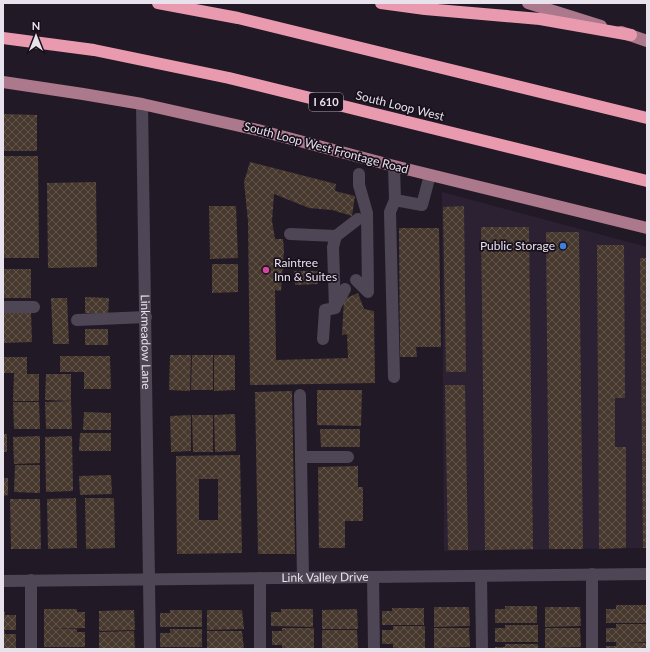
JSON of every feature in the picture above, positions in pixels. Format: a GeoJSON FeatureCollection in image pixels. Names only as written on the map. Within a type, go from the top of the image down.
{"type":"FeatureCollection","features":[{"type":"Feature","properties":{"kind":"highway"},"geometry":{"type":"LineString","coordinates":[[158,3],[238,18],[647,118]]}},
{"type":"Feature","properties":{"kind":"highway"},"geometry":{"type":"LineString","coordinates":[[381,3],[425,9],[540,19],[631,35]]}},
{"type":"Feature","properties":{"kind":"highway","name":"South Loop West"},"geometry":{"type":"LineString","coordinates":[[3,38],[94,50],[229,78],[647,181]]}},
{"type":"Feature","properties":{"kind":"main road"},"geometry":{"type":"LineString","coordinates":[[528,3],[647,40]]}},
{"type":"Feature","properties":{"kind":"main road","name":"South Loop West Frontage Road"},"geometry":{"type":"LineString","coordinates":[[3,82],[142,104],[258,130],[394,166],[647,228]]}},
{"type":"Feature","properties":{"kind":"street","name":"Linkmeadow Lane"},"geometry":{"type":"LineString","coordinates":[[142,104],[150,649]]}},
{"type":"Feature","properties":{"kind":"street"},"geometry":{"type":"LineString","coordinates":[[356,280],[368,292],[367,213],[359,185],[359,174],[363,158]]}},
{"type":"Feature","properties":{"kind":"street"},"geometry":{"type":"LineString","coordinates":[[394,166],[395,200],[390,212],[394,377]]}},
{"type":"Feature","properties":{"kind":"street"},"geometry":{"type":"LineString","coordinates":[[359,174],[368,207]]}},
{"type":"Feature","properties":{"kind":"street"},"geometry":{"type":"LineString","coordinates":[[395,200],[422,205],[430,175]]}},
{"type":"Feature","properties":{"kind":"street"},"geometry":{"type":"LineString","coordinates":[[335,308],[333,247],[336,236],[358,219]]}},
{"type":"Feature","properties":{"kind":"street"},"geometry":{"type":"LineString","coordinates":[[290,234],[336,236]]}},
{"type":"Feature","properties":{"kind":"street"},"geometry":{"type":"LineString","coordinates":[[335,308],[345,289]]}},
{"type":"Feature","properties":{"kind":"street"},"geometry":{"type":"LineString","coordinates":[[3,307],[34,307]]}},
{"type":"Feature","properties":{"kind":"street"},"geometry":{"type":"LineString","coordinates":[[324,339],[325,310],[335,308]]}},
{"type":"Feature","properties":{"kind":"street"},"geometry":{"type":"LineString","coordinates":[[77,320],[146,317]]}},
{"type":"Feature","properties":{"kind":"street"},"geometry":{"type":"LineString","coordinates":[[300,395],[303,578]]}},
{"type":"Feature","properties":{"kind":"street"},"geometry":{"type":"LineString","coordinates":[[301,457],[348,457]]}},
{"type":"Feature","properties":{"kind":"street"},"geometry":{"type":"LineString","coordinates":[[592,574],[592,649]]}},
{"type":"Feature","properties":{"kind":"street","name":"Link Valley Drive"},"geometry":{"type":"LineString","coordinates":[[3,581],[647,574]]}},
{"type":"Feature","properties":{"kind":"street"},"geometry":{"type":"LineString","coordinates":[[481,576],[482,649]]}},
{"type":"Feature","properties":{"kind":"street"},"geometry":{"type":"LineString","coordinates":[[373,577],[374,649]]}},
{"type":"Feature","properties":{"kind":"street"},"geometry":{"type":"LineString","coordinates":[[260,578],[260,649]]}},
{"type":"Feature","properties":{"kind":"street"},"geometry":{"type":"LineString","coordinates":[[31,580],[31,649]]}},
{"type":"Feature","properties":{"kind":"shaded area"},"geometry":{"type":"Polygon","coordinates":[[[442,192],[647,247],[647,548],[444,551],[442,192]]]}},
{"type":"Feature","properties":{"kind":"building"},"geometry":{"type":"Polygon","coordinates":[[[3,114],[37,115],[37,151],[3,151],[3,114]]]}},
{"type":"Feature","properties":{"kind":"building"},"geometry":{"type":"Polygon","coordinates":[[[3,156],[38,156],[39,258],[3,258],[3,156]]]}},
{"type":"Feature","properties":{"kind":"building","name":"Raintree Inn & Suites"},"geometry":{"type":"Polygon","coordinates":[[[250,162],[336,184],[335,191],[355,196],[352,216],[332,210],[309,208],[274,194],[272,221],[275,239],[283,239],[284,250],[281,291],[275,290],[276,360],[348,358],[347,334],[342,335],[344,299],[358,293],[364,309],[374,311],[375,383],[250,385],[248,221],[244,182],[250,162]]]}},
{"type":"Feature","properties":{"kind":"building"},"geometry":{"type":"Polygon","coordinates":[[[96,182],[97,267],[48,268],[47,183],[96,182]]]}},
{"type":"Feature","properties":{"kind":"building"},"geometry":{"type":"Polygon","coordinates":[[[209,206],[236,206],[238,258],[210,259],[209,206]]]}},
{"type":"Feature","properties":{"kind":"building"},"geometry":{"type":"Polygon","coordinates":[[[464,206],[466,372],[446,372],[443,207],[464,206]]]}},
{"type":"Feature","properties":{"kind":"building"},"geometry":{"type":"Polygon","coordinates":[[[481,227],[529,227],[533,549],[485,550],[481,227]]]}},
{"type":"Feature","properties":{"kind":"building"},"geometry":{"type":"Polygon","coordinates":[[[399,228],[439,228],[441,347],[416,347],[417,357],[400,357],[399,228]]]}},
{"type":"Feature","properties":{"kind":"building"},"geometry":{"type":"Polygon","coordinates":[[[546,232],[579,232],[583,549],[549,549],[546,232]]]}},
{"type":"Feature","properties":{"kind":"building"},"geometry":{"type":"Polygon","coordinates":[[[597,245],[624,245],[625,398],[615,398],[615,447],[626,447],[626,548],[599,549],[597,245]]]}},
{"type":"Feature","properties":{"kind":"building"},"geometry":{"type":"Polygon","coordinates":[[[640,258],[647,258],[647,548],[643,548],[640,258]]]}},
{"type":"Feature","properties":{"kind":"building"},"geometry":{"type":"Polygon","coordinates":[[[212,264],[238,264],[238,292],[212,293],[212,264]]]}},
{"type":"Feature","properties":{"kind":"building"},"geometry":{"type":"Polygon","coordinates":[[[3,269],[31,269],[31,298],[3,298],[3,269]]]}},
{"type":"Feature","properties":{"kind":"building"},"geometry":{"type":"Polygon","coordinates":[[[294,271],[318,271],[318,284],[295,285],[294,271]]]}},
{"type":"Feature","properties":{"kind":"building"},"geometry":{"type":"Polygon","coordinates":[[[85,297],[109,298],[108,314],[85,313],[85,297]]]}},
{"type":"Feature","properties":{"kind":"building"},"geometry":{"type":"Polygon","coordinates":[[[51,298],[67,298],[69,344],[53,344],[51,298]]]}},
{"type":"Feature","properties":{"kind":"building"},"geometry":{"type":"Polygon","coordinates":[[[3,313],[31,313],[32,342],[3,343],[3,313]]]}},
{"type":"Feature","properties":{"kind":"building"},"geometry":{"type":"Polygon","coordinates":[[[85,329],[108,329],[108,345],[85,345],[85,329]]]}},
{"type":"Feature","properties":{"kind":"building"},"geometry":{"type":"Polygon","coordinates":[[[170,355],[191,355],[190,391],[169,390],[170,355]]]}},
{"type":"Feature","properties":{"kind":"building"},"geometry":{"type":"Polygon","coordinates":[[[192,355],[213,355],[213,390],[191,390],[192,355]]]}},
{"type":"Feature","properties":{"kind":"building"},"geometry":{"type":"Polygon","coordinates":[[[214,355],[235,355],[235,390],[214,391],[214,355]]]}},
{"type":"Feature","properties":{"kind":"building"},"geometry":{"type":"Polygon","coordinates":[[[60,356],[110,356],[111,389],[84,389],[84,372],[60,372],[60,356]]]}},
{"type":"Feature","properties":{"kind":"building"},"geometry":{"type":"Polygon","coordinates":[[[3,357],[27,357],[27,374],[39,374],[39,401],[13,401],[14,373],[3,373],[3,357]]]}},
{"type":"Feature","properties":{"kind":"building"},"geometry":{"type":"Polygon","coordinates":[[[46,374],[71,374],[71,401],[45,400],[46,374]]]}},
{"type":"Feature","properties":{"kind":"building"},"geometry":{"type":"Polygon","coordinates":[[[445,385],[465,385],[468,550],[448,550],[445,385]]]}},
{"type":"Feature","properties":{"kind":"building"},"geometry":{"type":"Polygon","coordinates":[[[317,390],[362,390],[361,426],[317,425],[317,390]]]}},
{"type":"Feature","properties":{"kind":"building"},"geometry":{"type":"Polygon","coordinates":[[[292,391],[295,554],[258,554],[255,392],[292,391]]]}},
{"type":"Feature","properties":{"kind":"building"},"geometry":{"type":"Polygon","coordinates":[[[71,401],[72,429],[46,429],[45,402],[71,401]]]}},
{"type":"Feature","properties":{"kind":"building"},"geometry":{"type":"Polygon","coordinates":[[[13,402],[39,402],[40,429],[14,429],[13,402]]]}},
{"type":"Feature","properties":{"kind":"building"},"geometry":{"type":"Polygon","coordinates":[[[84,412],[111,413],[111,430],[83,430],[84,412]]]}},
{"type":"Feature","properties":{"kind":"building"},"geometry":{"type":"Polygon","coordinates":[[[235,414],[236,451],[215,452],[214,415],[235,414]]]}},
{"type":"Feature","properties":{"kind":"building"},"geometry":{"type":"Polygon","coordinates":[[[191,415],[191,451],[171,452],[170,416],[191,415]]]}},
{"type":"Feature","properties":{"kind":"building"},"geometry":{"type":"Polygon","coordinates":[[[192,415],[213,415],[213,452],[193,452],[192,415]]]}},
{"type":"Feature","properties":{"kind":"building"},"geometry":{"type":"Polygon","coordinates":[[[320,429],[360,429],[360,447],[321,447],[320,429]]]}},
{"type":"Feature","properties":{"kind":"building"},"geometry":{"type":"Polygon","coordinates":[[[80,433],[111,433],[111,451],[79,451],[80,433]]]}},
{"type":"Feature","properties":{"kind":"building"},"geometry":{"type":"Polygon","coordinates":[[[3,434],[7,434],[7,452],[3,452],[3,434]]]}},
{"type":"Feature","properties":{"kind":"building"},"geometry":{"type":"Polygon","coordinates":[[[40,436],[40,463],[14,464],[13,437],[40,436]]]}},
{"type":"Feature","properties":{"kind":"building"},"geometry":{"type":"Polygon","coordinates":[[[72,436],[73,491],[46,492],[45,437],[72,436]]]}},
{"type":"Feature","properties":{"kind":"building"},"geometry":{"type":"Polygon","coordinates":[[[240,455],[242,553],[177,554],[176,456],[240,455]],[[199,479],[199,520],[218,520],[218,479],[199,479]]]}},
{"type":"Feature","properties":{"kind":"building"},"geometry":{"type":"Polygon","coordinates":[[[15,465],[40,465],[40,493],[14,492],[15,465]]]}},
{"type":"Feature","properties":{"kind":"building"},"geometry":{"type":"Polygon","coordinates":[[[358,466],[358,487],[363,487],[363,521],[345,521],[345,548],[319,548],[318,467],[358,466]]]}},
{"type":"Feature","properties":{"kind":"building"},"geometry":{"type":"Polygon","coordinates":[[[111,475],[112,494],[80,495],[79,476],[111,475]]]}},
{"type":"Feature","properties":{"kind":"building"},"geometry":{"type":"Polygon","coordinates":[[[3,478],[8,478],[8,495],[3,496],[3,478]]]}},
{"type":"Feature","properties":{"kind":"building"},"geometry":{"type":"Polygon","coordinates":[[[76,498],[77,548],[48,549],[47,499],[76,498]]]}},
{"type":"Feature","properties":{"kind":"building"},"geometry":{"type":"Polygon","coordinates":[[[85,498],[114,498],[115,548],[86,549],[85,498]]]}},
{"type":"Feature","properties":{"kind":"building"},"geometry":{"type":"Polygon","coordinates":[[[10,499],[40,499],[41,549],[11,549],[10,499]]]}},
{"type":"Feature","properties":{"kind":"building"},"geometry":{"type":"Polygon","coordinates":[[[616,605],[647,605],[647,623],[606,623],[606,609],[616,609],[616,605]]]}},
{"type":"Feature","properties":{"kind":"building"},"geometry":{"type":"Polygon","coordinates":[[[505,606],[537,606],[537,623],[495,623],[495,609],[505,609],[505,606]]]}},
{"type":"Feature","properties":{"kind":"building"},"geometry":{"type":"Polygon","coordinates":[[[434,607],[469,607],[470,626],[434,627],[434,607]]]}},
{"type":"Feature","properties":{"kind":"building"},"geometry":{"type":"Polygon","coordinates":[[[545,607],[580,607],[581,626],[545,627],[545,607]]]}},
{"type":"Feature","properties":{"kind":"building"},"geometry":{"type":"Polygon","coordinates":[[[392,608],[424,608],[424,625],[382,625],[382,611],[392,611],[392,608]]]}},
{"type":"Feature","properties":{"kind":"building"},"geometry":{"type":"Polygon","coordinates":[[[44,609],[77,609],[77,612],[85,612],[85,628],[49,629],[77,629],[77,632],[85,632],[85,647],[44,647],[44,609]]]}},
{"type":"Feature","properties":{"kind":"building"},"geometry":{"type":"Polygon","coordinates":[[[281,609],[313,609],[313,627],[271,626],[271,612],[281,612],[281,609]]]}},
{"type":"Feature","properties":{"kind":"building"},"geometry":{"type":"Polygon","coordinates":[[[357,609],[358,629],[322,629],[322,610],[357,609]]]}},
{"type":"Feature","properties":{"kind":"building"},"geometry":{"type":"Polygon","coordinates":[[[134,610],[135,630],[99,631],[99,611],[134,610]]]}},
{"type":"Feature","properties":{"kind":"building"},"geometry":{"type":"Polygon","coordinates":[[[170,610],[202,610],[202,627],[160,627],[160,613],[170,613],[170,610]]]}},
{"type":"Feature","properties":{"kind":"building"},"geometry":{"type":"Polygon","coordinates":[[[207,610],[242,610],[244,629],[207,630],[207,610]]]}},
{"type":"Feature","properties":{"kind":"building"},"geometry":{"type":"Polygon","coordinates":[[[3,612],[5,612],[5,615],[16,615],[16,630],[3,630],[3,612]]]}},
{"type":"Feature","properties":{"kind":"building"},"geometry":{"type":"Polygon","coordinates":[[[616,624],[647,624],[647,642],[627,643],[647,643],[647,649],[606,649],[606,646],[616,646],[616,642],[606,642],[606,628],[616,628],[616,624]]]}},
{"type":"Feature","properties":{"kind":"building"},"geometry":{"type":"Polygon","coordinates":[[[505,625],[538,625],[538,642],[495,642],[495,628],[505,628],[505,625]]]}},
{"type":"Feature","properties":{"kind":"building"},"geometry":{"type":"Polygon","coordinates":[[[393,626],[425,626],[425,649],[393,649],[393,644],[382,644],[382,630],[393,630],[393,626]]]}},
{"type":"Feature","properties":{"kind":"building"},"geometry":{"type":"Polygon","coordinates":[[[282,628],[314,628],[314,649],[282,649],[282,645],[272,645],[272,631],[282,631],[282,628]]]}},
{"type":"Feature","properties":{"kind":"building"},"geometry":{"type":"Polygon","coordinates":[[[434,628],[469,628],[470,647],[434,648],[434,628]]]}},
{"type":"Feature","properties":{"kind":"building"},"geometry":{"type":"Polygon","coordinates":[[[545,628],[580,628],[581,647],[545,648],[545,628]]]}},
{"type":"Feature","properties":{"kind":"building"},"geometry":{"type":"Polygon","coordinates":[[[170,629],[202,629],[202,647],[160,647],[160,633],[170,633],[170,629]]]}},
{"type":"Feature","properties":{"kind":"building"},"geometry":{"type":"Polygon","coordinates":[[[322,630],[357,630],[358,649],[322,649],[322,630]]]}},
{"type":"Feature","properties":{"kind":"building"},"geometry":{"type":"Polygon","coordinates":[[[3,631],[5,631],[5,634],[16,634],[16,648],[3,648],[3,631]]]}},
{"type":"Feature","properties":{"kind":"building"},"geometry":{"type":"Polygon","coordinates":[[[134,631],[135,649],[99,649],[99,632],[134,631]]]}},
{"type":"Feature","properties":{"kind":"building"},"geometry":{"type":"Polygon","coordinates":[[[207,631],[242,631],[244,649],[207,649],[207,631]]]}},
{"type":"Feature","properties":{"kind":"building"},"geometry":{"type":"Polygon","coordinates":[[[505,644],[538,644],[538,649],[495,649],[495,647],[505,647],[505,644]]]}},
{"type":"Feature","properties":{"kind":"place","name":"Public Storage"},"geometry":{"type":"Point","coordinates":[563,246]}},
{"type":"Feature","properties":{"kind":"place","name":"Raintree Inn & Suites"},"geometry":{"type":"Point","coordinates":[266,270]}}]}
